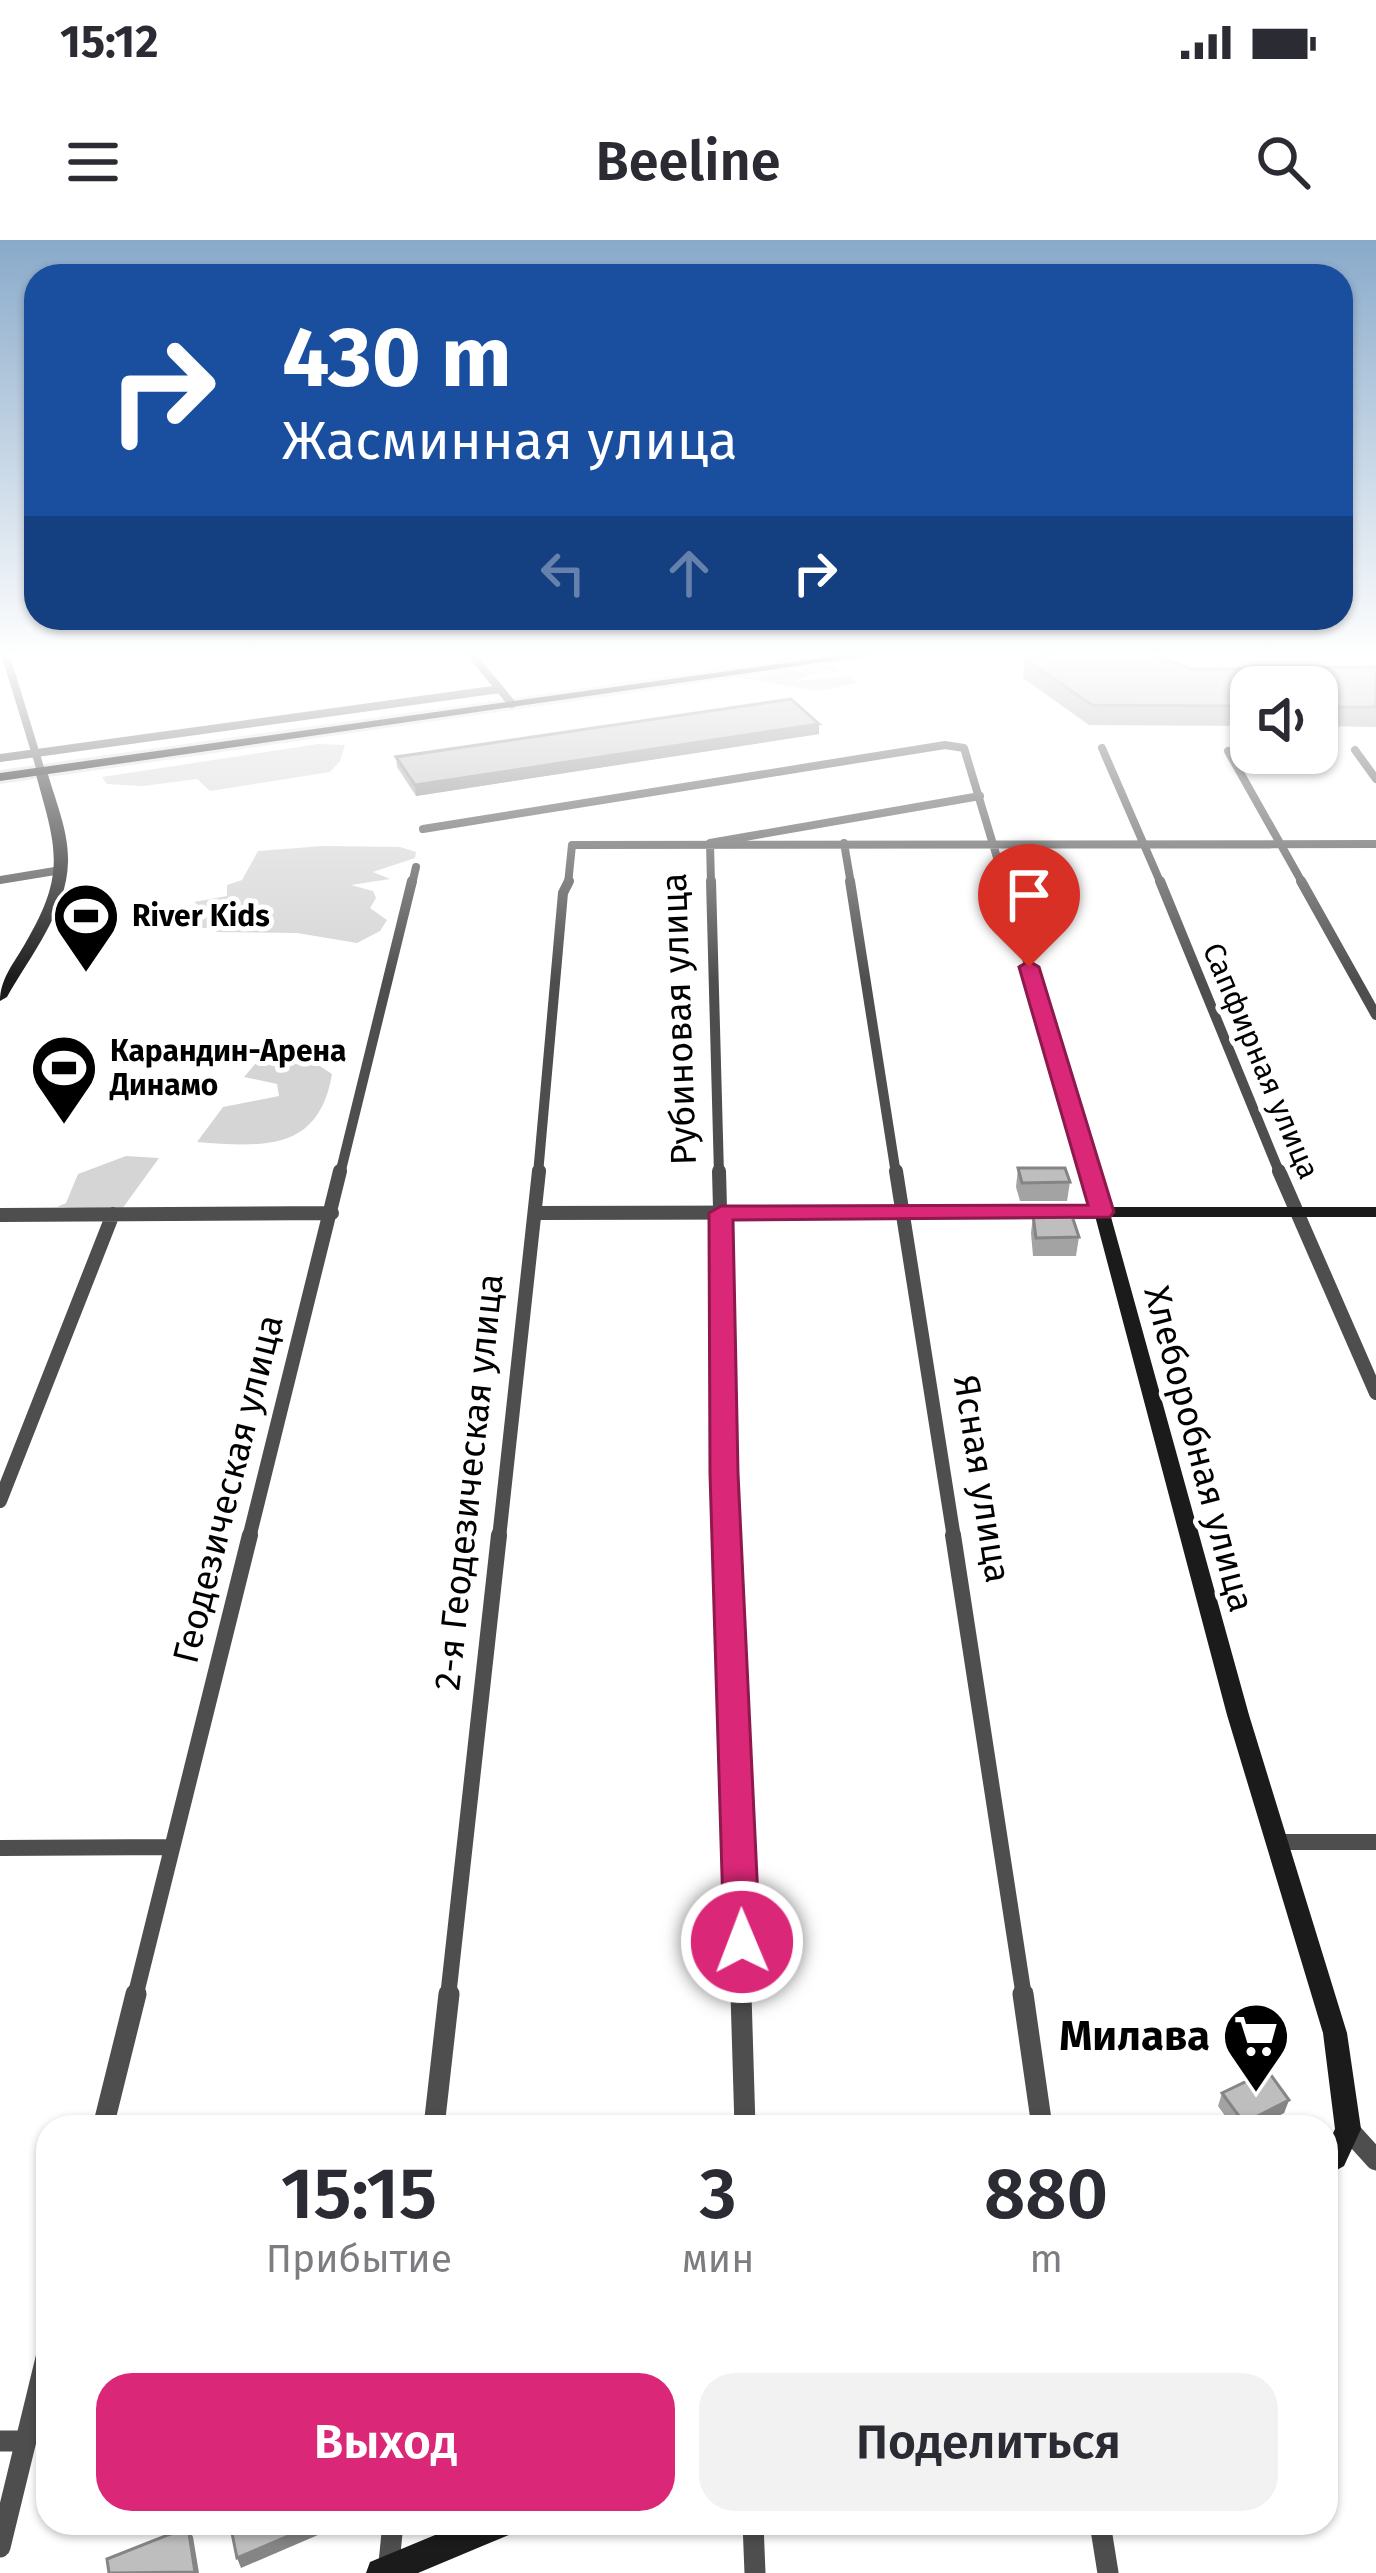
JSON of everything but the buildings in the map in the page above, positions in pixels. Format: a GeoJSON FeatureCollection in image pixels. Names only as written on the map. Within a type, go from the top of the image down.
{"type":"FeatureCollection","features":[{"type":"Feature","properties":{"kind":"main road"},"geometry":{"type":"LineString","coordinates":[[0,777],[105,762]]}},
{"type":"Feature","properties":{"kind":"street"},"geometry":{"type":"LineString","coordinates":[[0,997],[46,915],[61,871],[60,846],[38,762]]}},
{"type":"Feature","properties":{"kind":"street","name":"Хлеборобная улица"},"geometry":{"type":"LineString","coordinates":[[424,829],[840,762]]}},
{"type":"Feature","properties":{"kind":"street","name":"Хлеборобная улица"},"geometry":{"type":"LineString","coordinates":[[969,762],[1102,1212],[1156,1423],[1276,1842],[1335,2033],[1348,2129]]}},
{"type":"Feature","properties":{"kind":"street","name":"Сапфирная улица"},"geometry":{"type":"LineString","coordinates":[[1108,762],[1243,1089],[1376,1393]]}},
{"type":"Feature","properties":{"kind":"street"},"geometry":{"type":"LineString","coordinates":[[1235,762],[1376,1016]]}},
{"type":"Feature","properties":{"kind":"street"},"geometry":{"type":"LineString","coordinates":[[710,844],[980,796]]}},
{"type":"Feature","properties":{"kind":"street","name":"Ясная улица"},"geometry":{"type":"LineString","coordinates":[[844,843],[1040,2115]]}},
{"type":"Feature","properties":{"kind":"street"},"geometry":{"type":"LineString","coordinates":[[710,844],[1376,844]]}},
{"type":"Feature","properties":{"kind":"street","name":"2-я Геодезическая улица"},"geometry":{"type":"LineString","coordinates":[[435,2115],[536,1213],[562,893],[570,880],[572,845],[710,844]]}},
{"type":"Feature","properties":{"kind":"street","name":"Рубиновая улица"},"geometry":{"type":"LineString","coordinates":[[710,844],[745,2115]]}},
{"type":"Feature","properties":{"kind":"street","name":"Геодезическая улица"},"geometry":{"type":"LineString","coordinates":[[106,2115],[416,867]]}},
{"type":"Feature","properties":{"kind":"street"},"geometry":{"type":"LineString","coordinates":[[0,880],[61,871]]}},
{"type":"Feature","properties":{"kind":"street"},"geometry":{"type":"LineString","coordinates":[[536,1213],[1376,1212]]}},
{"type":"Feature","properties":{"kind":"street"},"geometry":{"type":"LineString","coordinates":[[0,1215],[332,1213]]}},
{"type":"Feature","properties":{"kind":"street"},"geometry":{"type":"LineString","coordinates":[[0,1501],[112,1214]]}},
{"type":"Feature","properties":{"kind":"street"},"geometry":{"type":"LineString","coordinates":[[1276,1842],[1376,1842]]}},
{"type":"Feature","properties":{"kind":"street"},"geometry":{"type":"LineString","coordinates":[[0,1848],[171,1847]]}},
{"type":"Feature","properties":{"kind":"street"},"geometry":{"type":"LineString","coordinates":[[1338,2151],[1348,2129],[1376,2160]]}},
{"type":"Feature","properties":{"kind":"street"},"geometry":{"type":"LineString","coordinates":[[0,2547],[36,2400]]}},
{"type":"Feature","properties":{"kind":"street"},"geometry":{"type":"LineString","coordinates":[[0,2441],[26,2441]]}},
{"type":"Feature","properties":{"kind":"street"},"geometry":{"type":"LineString","coordinates":[[386,2572],[391,2535]]}},
{"type":"Feature","properties":{"kind":"street"},"geometry":{"type":"LineString","coordinates":[[386,2572],[472,2535]]}},
{"type":"Feature","properties":{"kind":"street"},"geometry":{"type":"LineString","coordinates":[[753,2535],[755,2573]]}},
{"type":"Feature","properties":{"kind":"street"},"geometry":{"type":"LineString","coordinates":[[1102,2535],[1108,2573]]}},
{"type":"Feature","properties":{"kind":"shaded area"},"geometry":{"type":"Polygon","coordinates":[[[201,762],[339,762],[330,772],[210,791],[197,779],[143,786],[107,784],[102,777],[201,762]]]}},
{"type":"Feature","properties":{"kind":"shaded area"},"geometry":{"type":"Polygon","coordinates":[[[400,847],[416,852],[415,858],[373,872],[390,879],[351,885],[373,891],[376,898],[370,908],[387,920],[380,931],[357,943],[297,933],[193,928],[205,910],[194,902],[227,896],[227,885],[242,880],[258,851],[400,847]]]}},
{"type":"Feature","properties":{"kind":"shaded area"},"geometry":{"type":"Polygon","coordinates":[[[256,1063],[317,1064],[332,1074],[315,1118],[301,1131],[265,1143],[197,1142],[223,1107],[279,1096],[277,1084],[244,1077],[256,1063]]]}},
{"type":"Feature","properties":{"kind":"shaded area"},"geometry":{"type":"Polygon","coordinates":[[[126,1156],[159,1158],[122,1209],[57,1207],[66,1203],[78,1174],[126,1156]]]}},
{"type":"Feature","properties":{"kind":"place","name":"River Kids"},"geometry":{"type":"Point","coordinates":[86,975]}},
{"type":"Feature","properties":{"kind":"place","name":"Карандин-Арена Динамо"},"geometry":{"type":"Point","coordinates":[64,1127]}},
{"type":"Feature","properties":{"kind":"place","name":"Милава"},"geometry":{"type":"Point","coordinates":[1256,2095]}},
{"type":"Feature","properties":{"kind":"route"},"geometry":{"type":"LineString","coordinates":[[742,1942],[724,1473],[721,1213],[1102,1212],[1029,967]]}}]}
